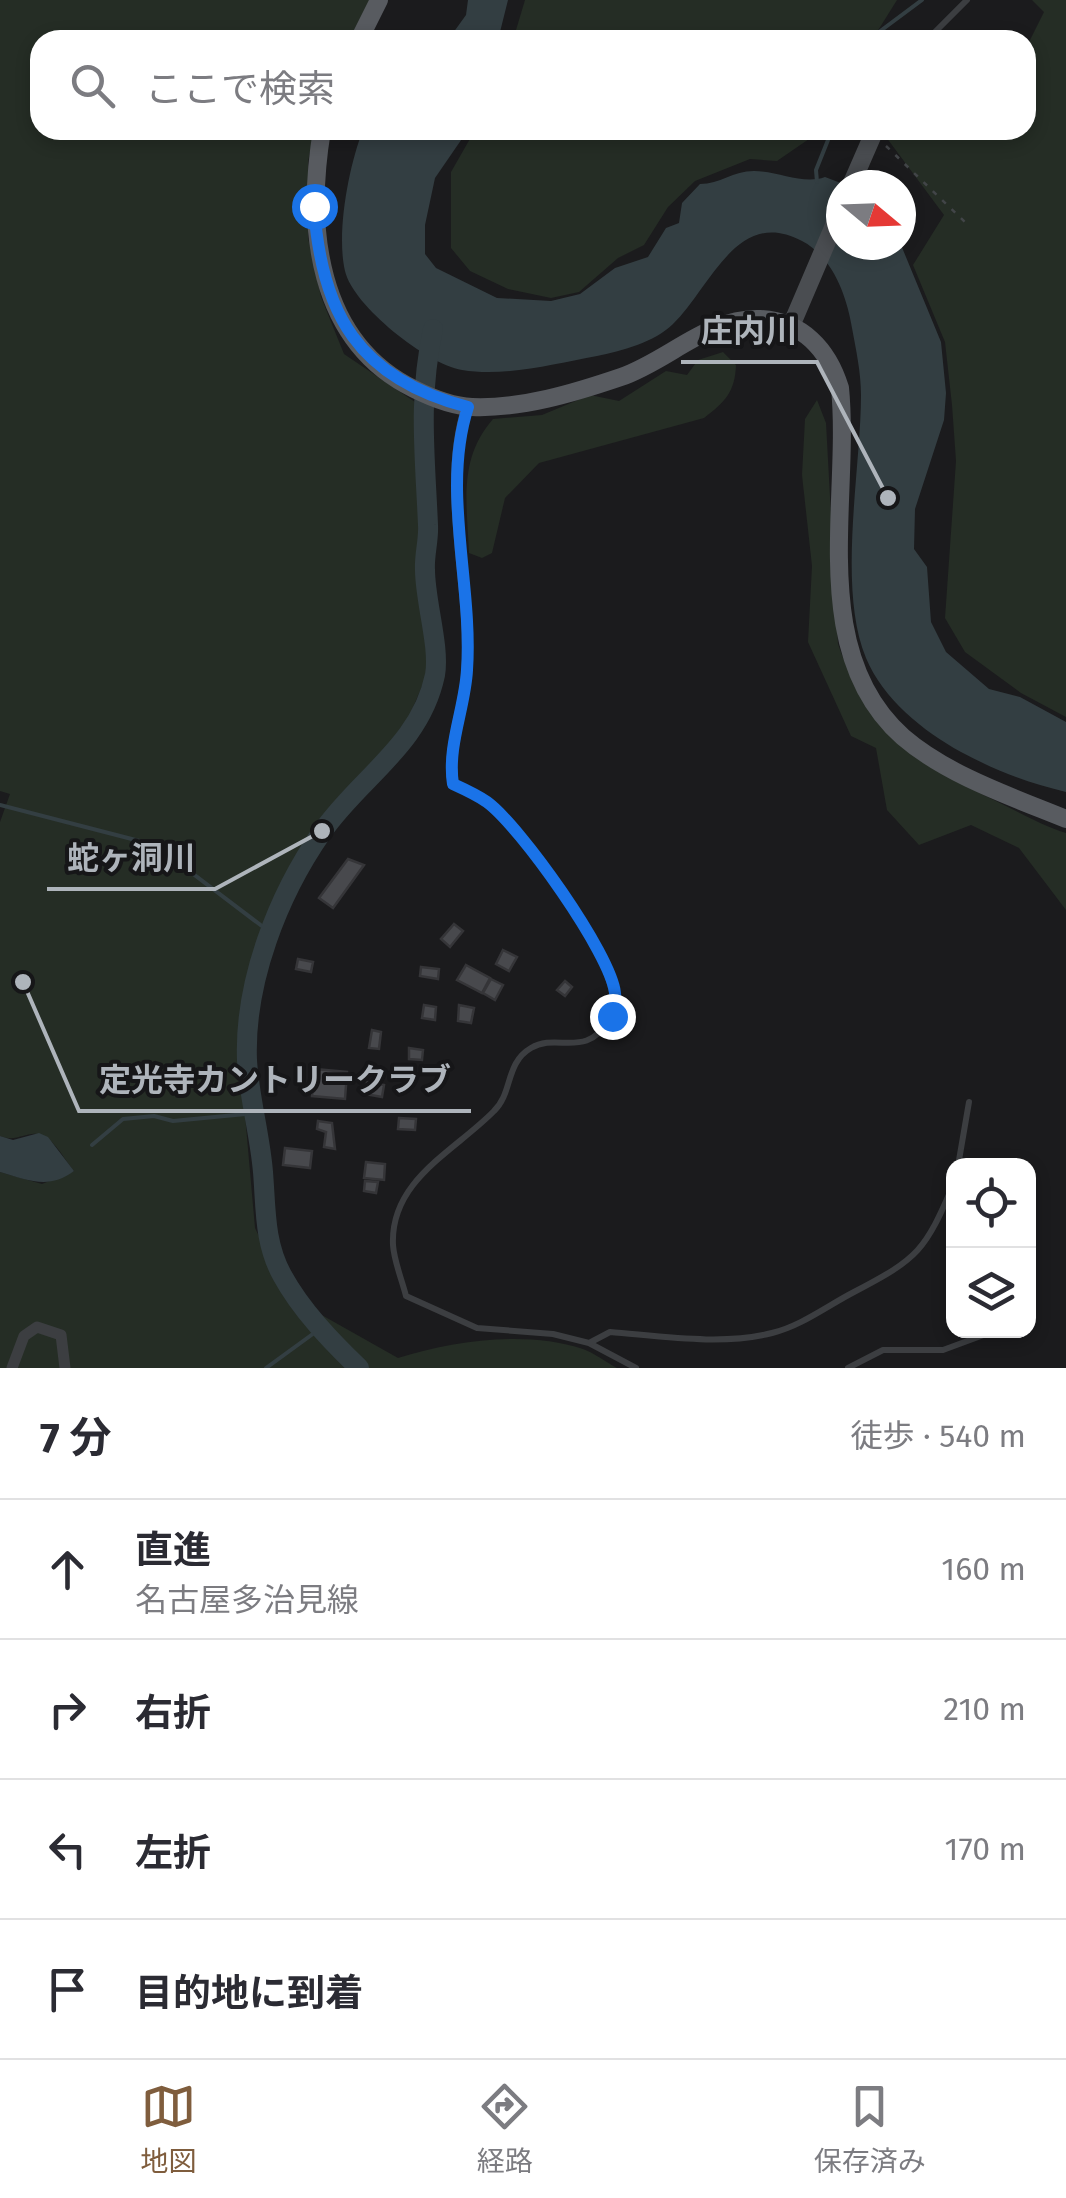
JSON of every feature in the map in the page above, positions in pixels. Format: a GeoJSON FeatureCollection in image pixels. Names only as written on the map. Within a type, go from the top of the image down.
{"type":"FeatureCollection","features":[{"type":"Feature","properties":{"kind":"main road"},"geometry":{"type":"LineString","coordinates":[[364,30],[378,0]]}},
{"type":"Feature","properties":{"kind":"main road"},"geometry":{"type":"LineString","coordinates":[[321,140],[314,206],[324,278],[334,308],[364,354],[406,386],[432,398],[468,407],[534,402],[623,377],[734,321],[760,319],[790,326],[821,349],[840,388],[845,630],[856,672],[869,695],[904,737],[926,753],[1066,819]]}},
{"type":"Feature","properties":{"kind":"street"},"geometry":{"type":"LineString","coordinates":[[859,170],[874,140]]}},
{"type":"Feature","properties":{"kind":"street"},"geometry":{"type":"LineString","coordinates":[[790,326],[826,244]]}},
{"type":"Feature","properties":{"kind":"street"},"geometry":{"type":"LineString","coordinates":[[453,784],[449,760],[467,670],[458,453],[468,407]]}},
{"type":"Feature","properties":{"kind":"street"},"geometry":{"type":"LineString","coordinates":[[12,1368],[24,1336],[37,1327],[60,1334],[65,1368]]}},
{"type":"Feature","properties":{"kind":"lane"},"geometry":{"type":"LineString","coordinates":[[937,30],[966,0]]}},
{"type":"Feature","properties":{"kind":"lane"},"geometry":{"type":"LineString","coordinates":[[453,784],[489,803],[531,850],[604,962],[615,993],[612,1016],[578,1046],[536,1045],[516,1057],[498,1108],[436,1159],[401,1200],[393,1245],[406,1296],[477,1328],[553,1334],[590,1343],[636,1368]]}},
{"type":"Feature","properties":{"kind":"lane"},"geometry":{"type":"LineString","coordinates":[[959,1158],[969,1102]]}},
{"type":"Feature","properties":{"kind":"lane"},"geometry":{"type":"LineString","coordinates":[[590,1343],[610,1332],[742,1337],[772,1333],[898,1271],[932,1234],[946,1202]]}},
{"type":"Feature","properties":{"kind":"lane"},"geometry":{"type":"LineString","coordinates":[[848,1368],[883,1350],[943,1350],[976,1338]]}},
{"type":"Feature","properties":{"kind":"path"},"geometry":{"type":"LineString","coordinates":[[880,140],[965,222]]}},
{"type":"Feature","properties":{"kind":"shaded area"},"geometry":{"type":"Polygon","coordinates":[[[0,0],[370,0],[356,30],[30,30],[30,140],[312,140],[308,162],[308,238],[321,297],[344,354],[415,402],[421,519],[417,585],[430,668],[397,744],[337,798],[289,876],[255,956],[239,1047],[255,1228],[288,1296],[398,1358],[465,1343],[537,1340],[583,1349],[617,1368],[0,1368],[0,1172],[42,1184],[74,1171],[56,1146],[39,1134],[0,1136],[0,822],[10,794],[0,791],[0,0]]]}},
{"type":"Feature","properties":{"kind":"shaded area"},"geometry":{"type":"Polygon","coordinates":[[[468,0],[508,0],[500,30],[455,30],[466,15],[468,0]]]}},
{"type":"Feature","properties":{"kind":"shaded area"},"geometry":{"type":"Polygon","coordinates":[[[525,0],[897,0],[878,30],[516,30],[525,0]]]}},
{"type":"Feature","properties":{"kind":"shaded area"},"geometry":{"type":"Polygon","coordinates":[[[1032,0],[1066,0],[1066,717],[1021,693],[965,652],[945,618],[956,461],[952,405],[945,342],[913,265],[944,215],[916,177],[916,170],[911,170],[888,140],[1036,140],[1035,30],[1044,12],[1032,0]]]}},
{"type":"Feature","properties":{"kind":"shaded area"},"geometry":{"type":"Polygon","coordinates":[[[360,140],[461,140],[435,178],[425,225],[425,254],[436,268],[497,298],[551,301],[580,294],[615,268],[648,257],[666,228],[679,223],[682,203],[700,184],[754,171],[808,179],[826,177],[826,260],[907,260],[941,342],[946,393],[944,420],[915,509],[914,549],[927,567],[931,622],[946,652],[989,689],[1020,697],[1066,722],[1066,792],[1000,771],[933,734],[894,700],[866,658],[857,630],[852,564],[860,425],[859,369],[842,291],[830,267],[813,248],[779,233],[760,234],[727,256],[673,324],[657,336],[606,354],[530,369],[478,372],[430,357],[393,331],[362,300],[345,271],[345,199],[360,140]]]}},
{"type":"Feature","properties":{"kind":"shaded area"},"geometry":{"type":"Polygon","coordinates":[[[469,140],[807,140],[777,161],[750,159],[695,181],[668,207],[644,245],[618,258],[579,292],[551,298],[508,289],[470,271],[451,248],[451,172],[469,140]]]}},
{"type":"Feature","properties":{"kind":"shaded area"},"geometry":{"type":"Polygon","coordinates":[[[723,352],[736,365],[734,382],[728,396],[704,418],[539,463],[505,498],[492,553],[482,558],[469,553],[469,466],[493,419],[542,415],[590,395],[619,401],[666,371],[687,375],[698,360],[723,352]]]}},
{"type":"Feature","properties":{"kind":"shaded area"},"geometry":{"type":"Polygon","coordinates":[[[817,400],[826,423],[838,644],[850,674],[880,721],[919,757],[967,787],[1066,833],[1066,910],[1019,848],[971,825],[919,845],[887,810],[876,748],[851,736],[808,642],[812,566],[802,475],[805,419],[817,400]]]}},
{"type":"Feature","properties":{"kind":"shaded area"},"geometry":{"type":"Polygon","coordinates":[[[39,1133],[48,1137],[74,1171],[47,1182],[0,1172],[0,1136],[13,1140],[39,1133]]]}},
{"type":"Feature","properties":{"kind":"building"},"geometry":{"type":"Polygon","coordinates":[[[348,859],[364,865],[333,908],[319,898],[348,859]]]}},
{"type":"Feature","properties":{"kind":"building"},"geometry":{"type":"Polygon","coordinates":[[[454,924],[463,931],[450,947],[441,939],[454,924]]]}},
{"type":"Feature","properties":{"kind":"building"},"geometry":{"type":"Polygon","coordinates":[[[503,950],[517,957],[509,971],[496,964],[503,950]]]}},
{"type":"Feature","properties":{"kind":"building"},"geometry":{"type":"Polygon","coordinates":[[[298,959],[313,962],[311,972],[296,969],[298,959]]]}},
{"type":"Feature","properties":{"kind":"building"},"geometry":{"type":"Polygon","coordinates":[[[466,965],[490,978],[482,993],[457,980],[466,965]]]}},
{"type":"Feature","properties":{"kind":"building"},"geometry":{"type":"Polygon","coordinates":[[[421,967],[439,969],[438,979],[420,976],[421,967]]]}},
{"type":"Feature","properties":{"kind":"building"},"geometry":{"type":"Polygon","coordinates":[[[491,979],[503,985],[495,1000],[483,993],[491,979]]]}},
{"type":"Feature","properties":{"kind":"building"},"geometry":{"type":"Polygon","coordinates":[[[565,981],[572,987],[565,996],[557,990],[565,981]]]}},
{"type":"Feature","properties":{"kind":"building"},"geometry":{"type":"Polygon","coordinates":[[[424,1005],[436,1007],[435,1020],[422,1018],[424,1005]]]}},
{"type":"Feature","properties":{"kind":"building"},"geometry":{"type":"Polygon","coordinates":[[[459,1005],[474,1008],[471,1023],[458,1021],[459,1005]]]}},
{"type":"Feature","properties":{"kind":"building"},"geometry":{"type":"Polygon","coordinates":[[[372,1030],[381,1032],[379,1049],[369,1048],[372,1030]]]}},
{"type":"Feature","properties":{"kind":"building"},"geometry":{"type":"Polygon","coordinates":[[[409,1048],[423,1050],[422,1060],[409,1059],[409,1048]]]}},
{"type":"Feature","properties":{"kind":"building"},"geometry":{"type":"Polygon","coordinates":[[[315,1069],[347,1072],[345,1099],[312,1096],[315,1069]]]}},
{"type":"Feature","properties":{"kind":"building"},"geometry":{"type":"Polygon","coordinates":[[[367,1082],[384,1085],[382,1097],[365,1094],[367,1082]]]}},
{"type":"Feature","properties":{"kind":"building"},"geometry":{"type":"Polygon","coordinates":[[[399,1118],[416,1119],[415,1130],[398,1129],[399,1118]]]}},
{"type":"Feature","properties":{"kind":"building"},"geometry":{"type":"Polygon","coordinates":[[[318,1121],[332,1123],[335,1149],[324,1147],[326,1132],[317,1129],[318,1121]]]}},
{"type":"Feature","properties":{"kind":"building"},"geometry":{"type":"Polygon","coordinates":[[[285,1148],[312,1151],[310,1168],[283,1165],[285,1148]]]}},
{"type":"Feature","properties":{"kind":"building"},"geometry":{"type":"Polygon","coordinates":[[[366,1162],[385,1164],[384,1180],[364,1178],[366,1162]]]}},
{"type":"Feature","properties":{"kind":"building"},"geometry":{"type":"Polygon","coordinates":[[[365,1181],[378,1182],[376,1193],[364,1191],[365,1181]]]}},
{"type":"Feature","properties":{"kind":"waterway"},"geometry":{"type":"LineString","coordinates":[[882,30],[922,0]]}},
{"type":"Feature","properties":{"kind":"waterway"},"geometry":{"type":"LineString","coordinates":[[817,182],[816,170],[828,140]]}},
{"type":"Feature","properties":{"kind":"waterway"},"geometry":{"type":"LineString","coordinates":[[359,1368],[298,1300],[276,1263],[267,1225],[262,1158],[248,1074],[248,1030],[258,970],[291,883],[337,812],[403,741],[427,700],[435,675],[436,651],[425,570],[428,531],[424,427],[425,380],[433,329]]}},
{"type":"Feature","properties":{"kind":"waterway"},"geometry":{"type":"LineString","coordinates":[[0,805],[155,845],[271,933]]}},
{"type":"Feature","properties":{"kind":"waterway"},"geometry":{"type":"LineString","coordinates":[[92,1145],[123,1119],[154,1116],[173,1121],[256,1113]]}},
{"type":"Feature","properties":{"kind":"waterway"},"geometry":{"type":"LineString","coordinates":[[266,1368],[321,1328]]}},
{"type":"Feature","properties":{"kind":"place","name":"庄内川"},"geometry":{"type":"Point","coordinates":[888,498]}},
{"type":"Feature","properties":{"kind":"place","name":"蛇ヶ洞川"},"geometry":{"type":"Point","coordinates":[322,831]}},
{"type":"Feature","properties":{"kind":"place","name":"定光寺カントリークラブ"},"geometry":{"type":"Point","coordinates":[23,982]}},
{"type":"Feature","properties":{"kind":"route"},"geometry":{"type":"LineString","coordinates":[[314,206],[317,244],[334,308],[364,354],[406,386],[432,398],[468,407],[458,453],[467,670],[460,726],[449,760],[453,784],[489,803],[531,850],[570,906],[604,962],[615,993],[612,1016]]}}]}
